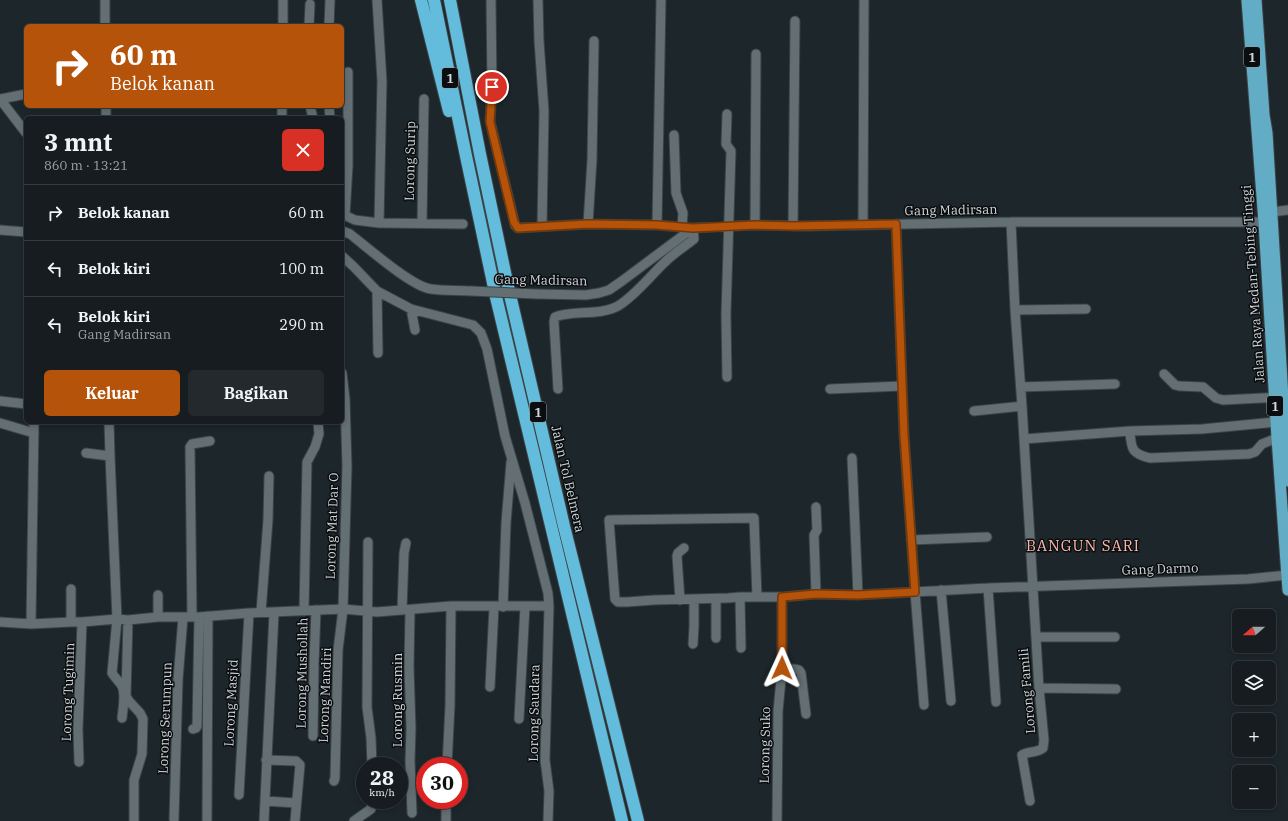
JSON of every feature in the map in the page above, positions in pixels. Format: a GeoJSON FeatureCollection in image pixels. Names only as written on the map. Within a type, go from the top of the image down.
{"type":"FeatureCollection","features":[{"type":"Feature","properties":{"kind":"highway"},"geometry":{"type":"LineString","coordinates":[[421,0],[447,103],[466,156]]}},
{"type":"Feature","properties":{"kind":"highway","name":"1"},"geometry":{"type":"LineString","coordinates":[[434,0],[496,297],[622,821]]}},
{"type":"Feature","properties":{"kind":"highway","name":"Jalan Tol Belmera"},"geometry":{"type":"LineString","coordinates":[[450,0],[507,282],[564,526],[638,821]]}},
{"type":"Feature","properties":{"kind":"highway","name":"Jalan Raya Medan-Tebing Tinggi"},"geometry":{"type":"LineString","coordinates":[[1247,0],[1269,218],[1283,331],[1276,422],[1288,590]]}},
{"type":"Feature","properties":{"kind":"highway","name":"Jalan Raya Medan-Tebing Tinggi"},"geometry":{"type":"LineString","coordinates":[[1256,0],[1278,397],[1288,481]]}},
{"type":"Feature","properties":{"kind":"street"},"geometry":{"type":"LineString","coordinates":[[105,0],[105,24]]}},
{"type":"Feature","properties":{"kind":"street"},"geometry":{"type":"LineString","coordinates":[[282,24],[283,0]]}},
{"type":"Feature","properties":{"kind":"street"},"geometry":{"type":"LineString","coordinates":[[329,24],[330,0]]}},
{"type":"Feature","properties":{"kind":"street"},"geometry":{"type":"LineString","coordinates":[[377,0],[382,81],[379,223]]}},
{"type":"Feature","properties":{"kind":"street"},"geometry":{"type":"LineString","coordinates":[[490,0],[492,72],[491,128],[515,225],[518,228],[588,224],[657,225],[693,228],[694,239],[675,253],[646,282],[618,306],[555,317],[554,322],[558,389]]}},
{"type":"Feature","properties":{"kind":"street"},"geometry":{"type":"LineString","coordinates":[[538,0],[539,41],[544,111],[542,226]]}},
{"type":"Feature","properties":{"kind":"street"},"geometry":{"type":"LineString","coordinates":[[657,225],[661,0]]}},
{"type":"Feature","properties":{"kind":"street"},"geometry":{"type":"LineString","coordinates":[[863,224],[864,0]]}},
{"type":"Feature","properties":{"kind":"street"},"geometry":{"type":"LineString","coordinates":[[309,24],[310,4]]}},
{"type":"Feature","properties":{"kind":"street"},"geometry":{"type":"LineString","coordinates":[[793,226],[795,22]]}},
{"type":"Feature","properties":{"kind":"street"},"geometry":{"type":"LineString","coordinates":[[588,224],[592,160],[594,41]]}},
{"type":"Feature","properties":{"kind":"street"},"geometry":{"type":"LineString","coordinates":[[755,225],[756,54]]}},
{"type":"Feature","properties":{"kind":"street"},"geometry":{"type":"LineString","coordinates":[[344,205],[348,166],[348,72]]}},
{"type":"Feature","properties":{"kind":"street"},"geometry":{"type":"LineString","coordinates":[[24,94],[0,99],[24,130]]}},
{"type":"Feature","properties":{"kind":"street","name":"Lorong Surip"},"geometry":{"type":"LineString","coordinates":[[422,223],[424,99]]}},
{"type":"Feature","properties":{"kind":"street"},"geometry":{"type":"LineString","coordinates":[[727,114],[726,144],[731,151],[726,314],[727,377]]}},
{"type":"Feature","properties":{"kind":"street"},"geometry":{"type":"LineString","coordinates":[[674,135],[676,193],[683,213],[682,227]]}},
{"type":"Feature","properties":{"kind":"street","name":"Gang Madirsan"},"geometry":{"type":"LineString","coordinates":[[344,231],[405,276],[420,286],[430,289],[586,295],[609,290],[693,228],[755,225],[793,226],[1269,218],[1288,210]]}},
{"type":"Feature","properties":{"kind":"street"},"geometry":{"type":"LineString","coordinates":[[344,215],[359,221],[379,223],[463,224]]}},
{"type":"Feature","properties":{"kind":"street","name":"Lorong Famili"},"geometry":{"type":"LineString","coordinates":[[1011,222],[1015,310],[1039,688],[1044,740],[1043,748],[1040,751],[1026,752],[1022,756],[1030,800]]}},
{"type":"Feature","properties":{"kind":"street"},"geometry":{"type":"LineString","coordinates":[[896,224],[904,435],[924,704]]}},
{"type":"Feature","properties":{"kind":"street"},"geometry":{"type":"LineString","coordinates":[[0,230],[24,232]]}},
{"type":"Feature","properties":{"kind":"street"},"geometry":{"type":"LineString","coordinates":[[344,261],[377,291],[411,309],[473,325],[481,333],[488,349],[511,457],[490,687]]}},
{"type":"Feature","properties":{"kind":"street"},"geometry":{"type":"LineString","coordinates":[[377,291],[378,353]]}},
{"type":"Feature","properties":{"kind":"street"},"geometry":{"type":"LineString","coordinates":[[411,309],[415,330]]}},
{"type":"Feature","properties":{"kind":"street"},"geometry":{"type":"LineString","coordinates":[[1015,310],[1086,309]]}},
{"type":"Feature","properties":{"kind":"street"},"geometry":{"type":"LineString","coordinates":[[1164,374],[1175,385],[1203,387],[1216,398],[1223,400],[1278,397]]}},
{"type":"Feature","properties":{"kind":"street"},"geometry":{"type":"LineString","coordinates":[[1021,387],[1115,384]]}},
{"type":"Feature","properties":{"kind":"street"},"geometry":{"type":"LineString","coordinates":[[830,390],[902,386]]}},
{"type":"Feature","properties":{"kind":"street","name":"Lorong Mat Dar O"},"geometry":{"type":"LineString","coordinates":[[343,609],[347,466],[344,390]]}},
{"type":"Feature","properties":{"kind":"street"},"geometry":{"type":"LineString","coordinates":[[0,401],[24,404]]}},
{"type":"Feature","properties":{"kind":"street"},"geometry":{"type":"LineString","coordinates":[[974,411],[1022,406]]}},
{"type":"Feature","properties":{"kind":"street"},"geometry":{"type":"LineString","coordinates":[[1024,439],[1276,422]]}},
{"type":"Feature","properties":{"kind":"street"},"geometry":{"type":"LineString","coordinates":[[0,423],[34,433]]}},
{"type":"Feature","properties":{"kind":"street"},"geometry":{"type":"LineString","coordinates":[[31,624],[34,424]]}},
{"type":"Feature","properties":{"kind":"street"},"geometry":{"type":"LineString","coordinates":[[109,424],[117,619],[112,673],[123,689],[122,718]]}},
{"type":"Feature","properties":{"kind":"street"},"geometry":{"type":"LineString","coordinates":[[304,611],[307,462],[315,447],[319,434],[318,424]]}},
{"type":"Feature","properties":{"kind":"street"},"geometry":{"type":"LineString","coordinates":[[1130,431],[1130,444],[1133,450],[1140,456],[1150,458],[1249,454],[1255,452],[1262,444],[1277,438]]}},
{"type":"Feature","properties":{"kind":"street"},"geometry":{"type":"LineString","coordinates":[[193,729],[198,726],[190,447],[192,444],[210,441]]}},
{"type":"Feature","properties":{"kind":"street"},"geometry":{"type":"LineString","coordinates":[[86,453],[110,456]]}},
{"type":"Feature","properties":{"kind":"street","name":"Lorong Saudara"},"geometry":{"type":"LineString","coordinates":[[511,457],[527,510],[548,592],[549,606],[545,760],[549,791],[548,821]]}},
{"type":"Feature","properties":{"kind":"street"},"geometry":{"type":"LineString","coordinates":[[852,458],[858,595]]}},
{"type":"Feature","properties":{"kind":"street"},"geometry":{"type":"LineString","coordinates":[[262,612],[268,520],[269,476]]}},
{"type":"Feature","properties":{"kind":"street"},"geometry":{"type":"LineString","coordinates":[[816,507],[817,530],[814,535],[816,594]]}},
{"type":"Feature","properties":{"kind":"street","name":"Gang Darmo"},"geometry":{"type":"LineString","coordinates":[[756,597],[754,518],[609,520],[615,599],[618,602],[740,597],[756,597],[782,597],[816,594],[858,595],[1033,586],[1248,579],[1288,575]]}},
{"type":"Feature","properties":{"kind":"street"},"geometry":{"type":"LineString","coordinates":[[911,540],[987,537]]}},
{"type":"Feature","properties":{"kind":"street"},"geometry":{"type":"LineString","coordinates":[[368,542],[367,707],[372,757]]}},
{"type":"Feature","properties":{"kind":"street","name":"Lorong Rusmin"},"geometry":{"type":"LineString","coordinates":[[406,543],[406,610],[411,728],[410,761],[412,813]]}},
{"type":"Feature","properties":{"kind":"street"},"geometry":{"type":"LineString","coordinates":[[680,600],[677,556],[678,553],[684,548]]}},
{"type":"Feature","properties":{"kind":"street"},"geometry":{"type":"LineString","coordinates":[[988,588],[996,702]]}},
{"type":"Feature","properties":{"kind":"street"},"geometry":{"type":"LineString","coordinates":[[71,589],[71,622]]}},
{"type":"Feature","properties":{"kind":"street"},"geometry":{"type":"LineString","coordinates":[[941,590],[951,701]]}},
{"type":"Feature","properties":{"kind":"street"},"geometry":{"type":"LineString","coordinates":[[158,595],[158,617]]}},
{"type":"Feature","properties":{"kind":"street"},"geometry":{"type":"LineString","coordinates":[[740,597],[741,648]]}},
{"type":"Feature","properties":{"kind":"street","name":"Lorong Suko"},"geometry":{"type":"LineString","coordinates":[[777,821],[778,711],[782,668],[782,597]]}},
{"type":"Feature","properties":{"kind":"street"},"geometry":{"type":"LineString","coordinates":[[716,599],[716,638]]}},
{"type":"Feature","properties":{"kind":"street"},"geometry":{"type":"LineString","coordinates":[[693,644],[694,600]]}},
{"type":"Feature","properties":{"kind":"street"},"geometry":{"type":"LineString","coordinates":[[0,622],[31,624],[343,609],[367,612],[451,606],[549,606]]}},
{"type":"Feature","properties":{"kind":"street"},"geometry":{"type":"LineString","coordinates":[[447,757],[450,705],[451,606]]}},
{"type":"Feature","properties":{"kind":"street"},"geometry":{"type":"LineString","coordinates":[[519,719],[525,606]]}},
{"type":"Feature","properties":{"kind":"street","name":"Lorong Mandiri"},"geometry":{"type":"LineString","coordinates":[[334,781],[338,650],[343,609]]}},
{"type":"Feature","properties":{"kind":"street","name":"Lorong Mushollah"},"geometry":{"type":"LineString","coordinates":[[313,736],[316,610]]}},
{"type":"Feature","properties":{"kind":"street","name":"Lorong Masjid"},"geometry":{"type":"LineString","coordinates":[[239,795],[249,613]]}},
{"type":"Feature","properties":{"kind":"street"},"geometry":{"type":"LineString","coordinates":[[264,821],[274,613]]}},
{"type":"Feature","properties":{"kind":"street"},"geometry":{"type":"LineString","coordinates":[[195,617],[207,821]]}},
{"type":"Feature","properties":{"kind":"street","name":"Lorong Serumpun"},"geometry":{"type":"LineString","coordinates":[[174,819],[178,680],[195,617]]}},
{"type":"Feature","properties":{"kind":"street"},"geometry":{"type":"LineString","coordinates":[[128,620],[126,696],[128,701],[140,713],[143,723],[142,754],[134,780],[134,821]]}},
{"type":"Feature","properties":{"kind":"street","name":"Lorong Tugimin"},"geometry":{"type":"LineString","coordinates":[[79,762],[78,729],[82,622]]}},
{"type":"Feature","properties":{"kind":"street"},"geometry":{"type":"LineString","coordinates":[[1036,637],[1115,637]]}},
{"type":"Feature","properties":{"kind":"street"},"geometry":{"type":"LineString","coordinates":[[782,668],[799,670],[801,673],[806,714]]}},
{"type":"Feature","properties":{"kind":"street"},"geometry":{"type":"LineString","coordinates":[[1039,688],[1116,689]]}},
{"type":"Feature","properties":{"kind":"street"},"geometry":{"type":"LineString","coordinates":[[266,760],[296,761],[300,765],[295,821]]}},
{"type":"Feature","properties":{"kind":"street"},"geometry":{"type":"LineString","coordinates":[[265,802],[296,803]]}},
{"type":"Feature","properties":{"kind":"street"},"geometry":{"type":"LineString","coordinates":[[354,821],[371,809]]}},
{"type":"Feature","properties":{"kind":"street"},"geometry":{"type":"LineString","coordinates":[[446,809],[446,821]]}},
{"type":"Feature","properties":{"kind":"district","name":"BANGUN SARI"},"geometry":{"type":"Point","coordinates":[1083,545]}},
{"type":"Feature","properties":{"kind":"route"},"geometry":{"type":"LineString","coordinates":[[492,87],[490,122],[514,222],[518,228],[588,224],[657,225],[693,228],[755,225],[793,226],[896,224],[904,435],[915,592],[858,595],[816,594],[782,597],[782,668]]}}]}
